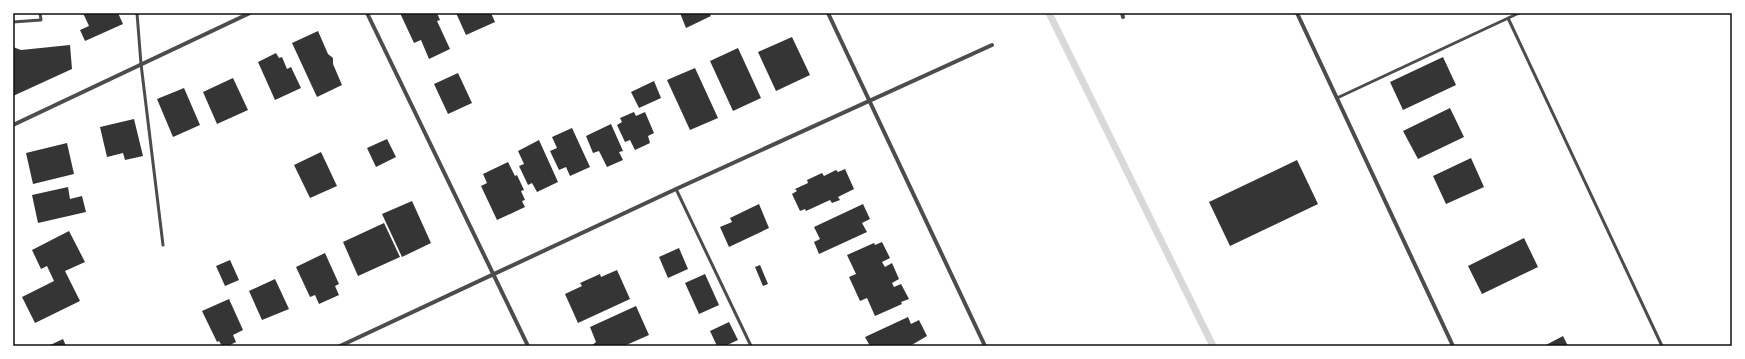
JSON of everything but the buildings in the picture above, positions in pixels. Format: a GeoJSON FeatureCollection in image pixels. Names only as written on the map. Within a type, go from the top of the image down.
{"type":"FeatureCollection","features":[{"type":"Feature","properties":{"kind":"street"},"geometry":{"type":"LineString","coordinates":[[13,125],[250,13]]}},
{"type":"Feature","properties":{"kind":"street"},"geometry":{"type":"LineString","coordinates":[[367,13],[528,346]]}},
{"type":"Feature","properties":{"kind":"street"},"geometry":{"type":"LineString","coordinates":[[828,13],[984,346]]}},
{"type":"Feature","properties":{"kind":"street"},"geometry":{"type":"LineString","coordinates":[[1297,13],[1453,346]]}},
{"type":"Feature","properties":{"kind":"street"},"geometry":{"type":"LineString","coordinates":[[340,346],[676,189],[992,45]]}},
{"type":"Feature","properties":{"kind":"lane"},"geometry":{"type":"LineString","coordinates":[[13,22],[41,20],[40,13]]}},
{"type":"Feature","properties":{"kind":"lane"},"geometry":{"type":"LineString","coordinates":[[137,13],[141,64],[163,245]]}},
{"type":"Feature","properties":{"kind":"lane"},"geometry":{"type":"LineString","coordinates":[[1337,98],[1519,13]]}},
{"type":"Feature","properties":{"kind":"lane"},"geometry":{"type":"LineString","coordinates":[[1508,18],[1662,346]]}},
{"type":"Feature","properties":{"kind":"lane"},"geometry":{"type":"LineString","coordinates":[[676,189],[751,346]]}},
{"type":"Feature","properties":{"kind":"waterway"},"geometry":{"type":"LineString","coordinates":[[1049,13],[1213,346]]}}]}
